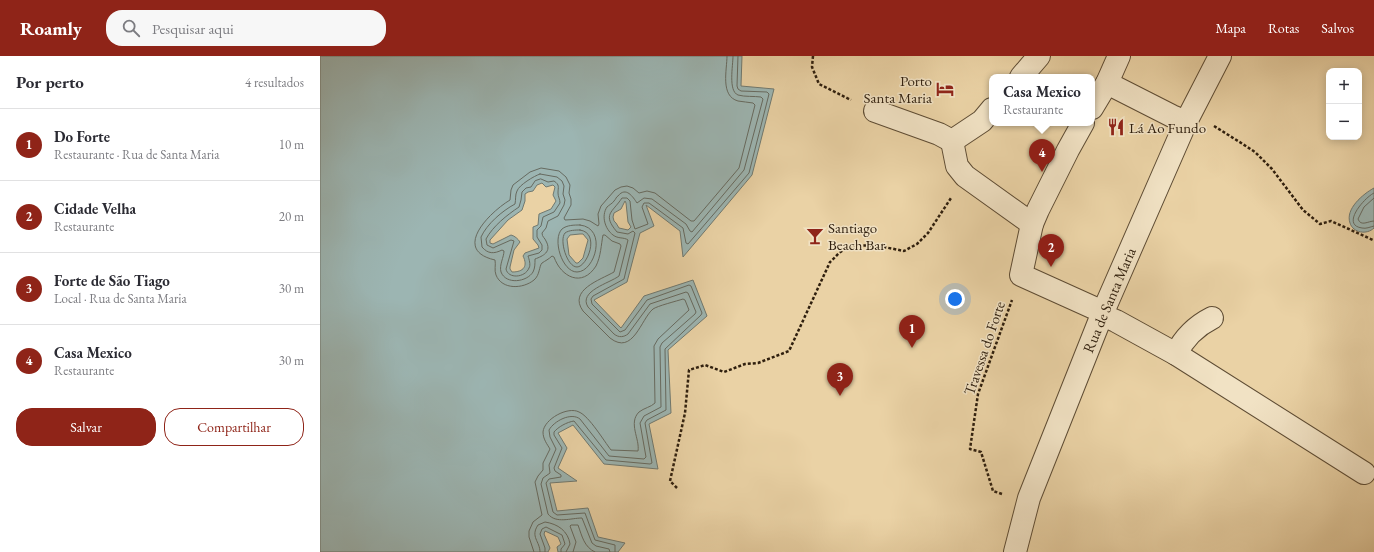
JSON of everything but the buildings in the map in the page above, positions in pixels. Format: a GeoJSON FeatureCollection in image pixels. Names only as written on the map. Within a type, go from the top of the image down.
{"type":"FeatureCollection","features":[{"type":"Feature","properties":{"kind":"street"},"geometry":{"type":"LineString","coordinates":[[1024,74],[1039,56]]}},
{"type":"Feature","properties":{"kind":"street"},"geometry":{"type":"LineString","coordinates":[[1095,103],[1107,83],[1119,56]]}},
{"type":"Feature","properties":{"kind":"street","name":"Rua de Santa Maria"},"geometry":{"type":"LineString","coordinates":[[1016,552],[1030,498],[1102,314],[1188,117],[1220,56]]}},
{"type":"Feature","properties":{"kind":"street"},"geometry":{"type":"LineString","coordinates":[[1107,83],[1172,116],[1188,117]]}},
{"type":"Feature","properties":{"kind":"street"},"geometry":{"type":"LineString","coordinates":[[875,111],[938,134],[952,141]]}},
{"type":"Feature","properties":{"kind":"street"},"geometry":{"type":"LineString","coordinates":[[952,141],[982,121],[989,113]]}},
{"type":"Feature","properties":{"kind":"street"},"geometry":{"type":"LineString","coordinates":[[1081,126],[1032,224],[1021,275],[1116,321],[1176,354],[1364,473]]}},
{"type":"Feature","properties":{"kind":"street"},"geometry":{"type":"LineString","coordinates":[[952,141],[957,166],[966,176],[1032,224]]}},
{"type":"Feature","properties":{"kind":"street"},"geometry":{"type":"LineString","coordinates":[[1176,354],[1187,337],[1201,324],[1212,318]]}},
{"type":"Feature","properties":{"kind":"path"},"geometry":{"type":"LineString","coordinates":[[813,56],[812,67],[819,84],[875,111]]}},
{"type":"Feature","properties":{"kind":"path"},"geometry":{"type":"LineString","coordinates":[[1188,117],[1238,140],[1255,152],[1272,169],[1303,210],[1320,224],[1331,221],[1373,240]]}},
{"type":"Feature","properties":{"kind":"path"},"geometry":{"type":"LineString","coordinates":[[677,488],[670,481],[685,414],[689,370],[705,365],[724,372],[745,364],[758,363],[789,351],[830,262],[840,252],[854,246],[878,246],[904,251],[917,244],[928,233],[966,176]]}},
{"type":"Feature","properties":{"kind":"path","name":"Travessa do Forte"},"geometry":{"type":"LineString","coordinates":[[993,491],[981,452],[970,448],[978,394],[1021,275]]}},
{"type":"Feature","properties":{"kind":"water"},"geometry":{"type":"Polygon","coordinates":[[[320,56],[742,56],[741,86],[774,89],[752,175],[683,257],[680,231],[646,205],[654,226],[640,233],[627,282],[594,300],[621,328],[644,296],[693,280],[707,316],[668,350],[671,413],[649,424],[658,469],[604,464],[573,425],[558,433],[567,448],[558,468],[577,481],[550,483],[557,511],[588,508],[598,537],[625,543],[618,552],[558,552],[557,547],[561,544],[558,537],[545,531],[544,534],[550,548],[548,552],[320,552],[320,56]],[[542,183],[537,185],[533,191],[525,194],[525,201],[522,210],[508,220],[490,240],[490,243],[493,244],[511,235],[520,242],[514,250],[510,267],[512,272],[522,270],[524,268],[525,263],[523,256],[525,253],[539,248],[533,239],[533,227],[538,225],[539,214],[551,209],[556,201],[553,195],[555,187],[553,185],[546,187],[542,183]],[[625,201],[621,209],[614,213],[613,217],[619,228],[628,230],[631,227],[628,222],[625,201]],[[583,234],[570,235],[567,239],[569,255],[576,263],[578,263],[583,258],[588,240],[583,234]]]}},
{"type":"Feature","properties":{"kind":"water"},"geometry":{"type":"Polygon","coordinates":[[[1374,188],[1374,228],[1368,232],[1357,231],[1350,223],[1350,212],[1352,207],[1360,198],[1374,188]]]}},
{"type":"Feature","properties":{"kind":"place","name":"Porto Santa Maria"},"geometry":{"type":"Point","coordinates":[945,89]}},
{"type":"Feature","properties":{"kind":"place","name":"Lá Ao Fundo"},"geometry":{"type":"Point","coordinates":[1116,127]}},
{"type":"Feature","properties":{"kind":"place","name":"Casa Mexico"},"geometry":{"type":"Point","coordinates":[1042,172]}},
{"type":"Feature","properties":{"kind":"place","name":"Santiago Beach Bar"},"geometry":{"type":"Point","coordinates":[815,236]}},
{"type":"Feature","properties":{"kind":"place","name":"Cidade Velha"},"geometry":{"type":"Point","coordinates":[1051,267]}},
{"type":"Feature","properties":{"kind":"place","name":"Do Forte"},"geometry":{"type":"Point","coordinates":[912,348]}},
{"type":"Feature","properties":{"kind":"place","name":"Forte de São Tiago"},"geometry":{"type":"Point","coordinates":[840,396]}}]}
